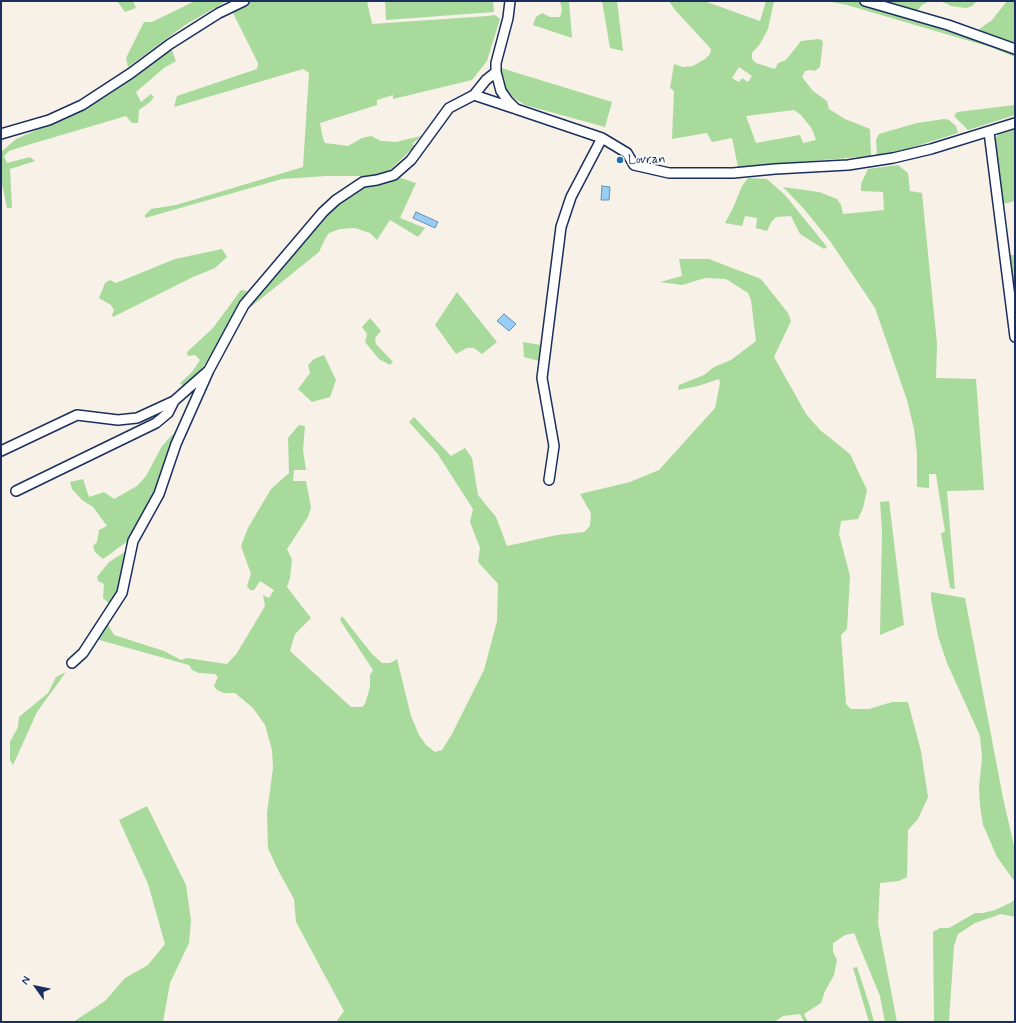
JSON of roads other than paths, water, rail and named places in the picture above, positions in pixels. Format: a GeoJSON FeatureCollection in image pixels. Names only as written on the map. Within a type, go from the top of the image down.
{"type":"FeatureCollection","features":[{"type":"Feature","properties":{"kind":"street"},"geometry":{"type":"LineString","coordinates":[[1,134],[49,120],[82,105],[170,44],[219,13],[244,1]]}},
{"type":"Feature","properties":{"kind":"street"},"geometry":{"type":"LineString","coordinates":[[510,1],[508,18],[496,63],[496,72],[501,91],[516,109]]}},
{"type":"Feature","properties":{"kind":"street"},"geometry":{"type":"LineString","coordinates":[[865,1],[948,25],[1015,49]]}},
{"type":"Feature","properties":{"kind":"street"},"geometry":{"type":"LineString","coordinates":[[72,662],[83,653],[122,593],[133,542],[159,494],[176,444],[209,370],[244,305],[323,212],[336,200],[363,182],[377,180],[394,174],[411,160],[449,108],[474,95],[486,80],[496,72]]}},
{"type":"Feature","properties":{"kind":"street"},"geometry":{"type":"LineString","coordinates":[[474,95],[602,138],[627,153],[634,165],[669,173],[733,174],[776,169],[848,165],[892,158],[989,132],[1015,123]]}},
{"type":"Feature","properties":{"kind":"street"},"geometry":{"type":"LineString","coordinates":[[989,132],[1015,337]]}},
{"type":"Feature","properties":{"kind":"street"},"geometry":{"type":"LineString","coordinates":[[549,480],[554,446],[542,378],[561,227],[571,196],[602,138]]}},
{"type":"Feature","properties":{"kind":"street"},"geometry":{"type":"LineString","coordinates":[[1,451],[77,415],[118,420],[137,418],[174,400],[209,370]]}},
{"type":"Feature","properties":{"kind":"street"},"geometry":{"type":"LineString","coordinates":[[16,491],[156,423],[168,413],[174,400]]}},
{"type":"Feature","properties":{"kind":"water"},"geometry":{"type":"Polygon","coordinates":[[[602,186],[610,187],[609,200],[601,200],[602,186]]]}},
{"type":"Feature","properties":{"kind":"water"},"geometry":{"type":"Polygon","coordinates":[[[416,212],[438,222],[435,228],[413,218],[416,212]]]}},
{"type":"Feature","properties":{"kind":"water"},"geometry":{"type":"Polygon","coordinates":[[[504,314],[516,324],[509,331],[497,321],[504,314]]]}},
{"type":"Feature","properties":{"kind":"place","name":"Lovran"},"geometry":{"type":"Point","coordinates":[620,160]}}]}
